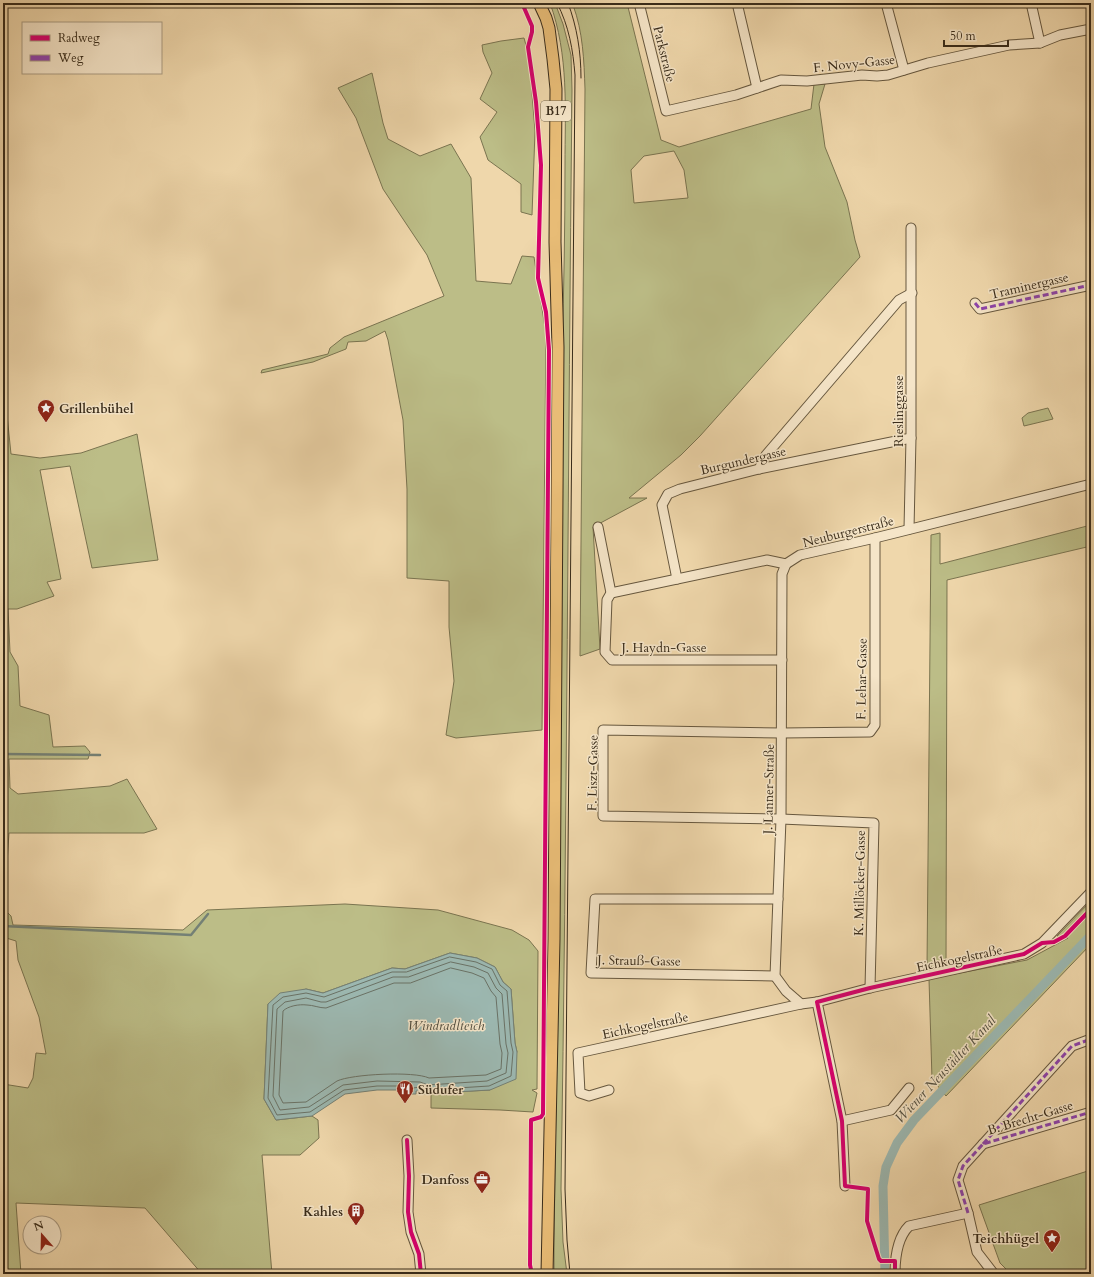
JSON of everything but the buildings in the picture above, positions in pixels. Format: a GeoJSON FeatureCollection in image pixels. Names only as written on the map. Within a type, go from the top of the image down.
{"type":"FeatureCollection","features":[{"type":"Feature","properties":{"kind":"main road","name":"B17"},"geometry":{"type":"LineString","coordinates":[[539,3],[549,28],[554,59],[556,90],[555,242],[558,347],[554,932],[547,1274]]}},
{"type":"Feature","properties":{"kind":"street","name":"Parkstraße"},"geometry":{"type":"LineString","coordinates":[[639,3],[666,111]]}},
{"type":"Feature","properties":{"kind":"street"},"geometry":{"type":"LineString","coordinates":[[737,3],[757,88]]}},
{"type":"Feature","properties":{"kind":"street"},"geometry":{"type":"LineString","coordinates":[[886,3],[904,70]]}},
{"type":"Feature","properties":{"kind":"street"},"geometry":{"type":"LineString","coordinates":[[1031,3],[1040,42]]}},
{"type":"Feature","properties":{"kind":"street","name":"F. Novy-Gasse"},"geometry":{"type":"LineString","coordinates":[[666,111],[736,95],[781,80],[807,81],[862,75],[888,75],[928,63],[1009,45],[1040,42],[1060,35],[1091,28]]}},
{"type":"Feature","properties":{"kind":"street","name":"Rieslinggasse"},"geometry":{"type":"LineString","coordinates":[[909,529],[912,228]]}},
{"type":"Feature","properties":{"kind":"street","name":"Traminergasse"},"geometry":{"type":"LineString","coordinates":[[975,303],[980,309],[1091,285]]}},
{"type":"Feature","properties":{"kind":"street"},"geometry":{"type":"LineString","coordinates":[[759,468],[766,455],[899,300],[912,293]]}},
{"type":"Feature","properties":{"kind":"street","name":"Burgundergasse"},"geometry":{"type":"LineString","coordinates":[[677,579],[662,505],[668,494],[680,489],[759,468],[911,438]]}},
{"type":"Feature","properties":{"kind":"street","name":"Neuburgerstraße"},"geometry":{"type":"LineString","coordinates":[[786,564],[800,555],[875,538],[1091,484]]}},
{"type":"Feature","properties":{"kind":"street","name":"J. Haydn-Gasse"},"geometry":{"type":"LineString","coordinates":[[598,527],[611,593],[607,600],[605,652],[612,660],[782,660]]}},
{"type":"Feature","properties":{"kind":"street","name":"F. Lehar-Gasse"},"geometry":{"type":"LineString","coordinates":[[782,733],[870,732],[875,725],[875,538]]}},
{"type":"Feature","properties":{"kind":"street"},"geometry":{"type":"LineString","coordinates":[[611,593],[767,560],[786,564]]}},
{"type":"Feature","properties":{"kind":"street","name":"J. Lanner-Straße"},"geometry":{"type":"LineString","coordinates":[[775,976],[781,819],[782,574],[786,564]]}},
{"type":"Feature","properties":{"kind":"street","name":"F. Liszt-Gasse"},"geometry":{"type":"LineString","coordinates":[[781,819],[603,816],[603,730],[782,733]]}},
{"type":"Feature","properties":{"kind":"street","name":"K. Millöcker-Gasse"},"geometry":{"type":"LineString","coordinates":[[781,819],[874,823],[870,988]]}},
{"type":"Feature","properties":{"kind":"street","name":"Eichkogelstraße"},"geometry":{"type":"LineString","coordinates":[[609,1090],[589,1096],[580,1093],[578,1053],[801,1004],[817,1002],[870,988],[1024,954],[1042,943],[1091,892]]}},
{"type":"Feature","properties":{"kind":"street","name":"J. Strauß-Gasse"},"geometry":{"type":"LineString","coordinates":[[775,976],[591,973],[595,899],[778,899]]}},
{"type":"Feature","properties":{"kind":"street"},"geometry":{"type":"LineString","coordinates":[[775,976],[786,991],[801,1004]]}},
{"type":"Feature","properties":{"kind":"street"},"geometry":{"type":"LineString","coordinates":[[817,1002],[842,1121],[845,1186]]}},
{"type":"Feature","properties":{"kind":"street"},"geometry":{"type":"LineString","coordinates":[[983,1144],[1072,1046],[1091,1039]]}},
{"type":"Feature","properties":{"kind":"street"},"geometry":{"type":"LineString","coordinates":[[842,1121],[891,1110],[909,1088]]}},
{"type":"Feature","properties":{"kind":"street","name":"B. Brecht-Gasse"},"geometry":{"type":"LineString","coordinates":[[994,1274],[977,1252],[968,1213],[958,1180],[963,1166],[983,1144],[1091,1112]]}},
{"type":"Feature","properties":{"kind":"street"},"geometry":{"type":"LineString","coordinates":[[407,1140],[409,1176],[408,1212],[410,1232],[419,1254],[421,1274]]}},
{"type":"Feature","properties":{"kind":"street"},"geometry":{"type":"LineString","coordinates":[[895,1274],[895,1261],[903,1232],[909,1226],[968,1213]]}},
{"type":"Feature","properties":{"kind":"green space"},"geometry":{"type":"Polygon","coordinates":[[[550,3],[555,3],[563,24],[571,55],[572,90],[565,914],[561,1189],[563,1242],[567,1274],[554,1274],[562,349],[565,234],[565,83],[560,43],[550,3]]]}},
{"type":"Feature","properties":{"kind":"green space"},"geometry":{"type":"Polygon","coordinates":[[[576,3],[627,3],[661,140],[679,147],[811,109],[814,84],[825,84],[819,104],[825,147],[847,202],[860,257],[700,436],[681,455],[629,498],[647,498],[593,527],[600,649],[580,656],[585,89],[581,36],[573,5],[576,3]],[[674,151],[644,156],[631,170],[634,203],[688,198],[684,170],[674,151]]]}},
{"type":"Feature","properties":{"kind":"green space"},"geometry":{"type":"Polygon","coordinates":[[[524,38],[529,56],[535,131],[532,215],[521,212],[521,184],[488,160],[480,137],[497,112],[480,99],[492,73],[483,52],[482,45],[524,38]]]}},
{"type":"Feature","properties":{"kind":"green space"},"geometry":{"type":"Polygon","coordinates":[[[372,73],[388,139],[420,156],[451,144],[471,178],[476,281],[511,284],[522,256],[534,257],[546,334],[542,730],[456,738],[446,735],[454,681],[449,627],[449,581],[407,578],[407,489],[403,420],[385,331],[366,341],[348,342],[346,349],[313,362],[261,373],[262,370],[328,354],[330,348],[344,337],[444,296],[427,255],[383,189],[356,118],[338,88],[372,73]]]}},
{"type":"Feature","properties":{"kind":"green space"},"geometry":{"type":"Polygon","coordinates":[[[3,390],[11,454],[40,458],[81,453],[137,434],[158,560],[92,568],[70,466],[40,470],[61,579],[47,582],[54,596],[17,609],[8,609],[10,652],[18,666],[20,706],[49,715],[53,747],[85,746],[90,752],[88,759],[9,759],[10,788],[18,794],[110,786],[127,779],[157,829],[144,833],[9,833],[4,909],[11,916],[13,925],[183,930],[207,910],[345,904],[438,910],[512,930],[529,940],[538,951],[537,1089],[532,1090],[537,1093],[533,1112],[431,1108],[431,1093],[490,1090],[517,1052],[511,989],[503,982],[495,967],[477,958],[450,953],[405,969],[392,968],[323,993],[306,989],[268,1004],[264,1099],[276,1120],[312,1116],[318,1120],[319,1138],[300,1155],[262,1155],[272,1274],[202,1274],[145,1208],[16,1203],[21,1274],[3,1274],[3,1084],[28,1088],[33,1078],[36,1053],[46,1054],[39,1017],[18,960],[16,941],[3,937],[3,390]]]}},
{"type":"Feature","properties":{"kind":"green space"},"geometry":{"type":"Polygon","coordinates":[[[1048,408],[1053,419],[1024,426],[1022,418],[1028,413],[1048,408]]]}},
{"type":"Feature","properties":{"kind":"green space"},"geometry":{"type":"Polygon","coordinates":[[[1091,525],[1091,546],[947,580],[946,965],[927,967],[931,535],[940,533],[940,564],[1091,525]]]}},
{"type":"Feature","properties":{"kind":"green space"},"geometry":{"type":"Polygon","coordinates":[[[1091,901],[1091,944],[946,1096],[932,1079],[929,979],[1027,960],[1068,938],[1057,936],[1091,901]]]}},
{"type":"Feature","properties":{"kind":"green space"},"geometry":{"type":"Polygon","coordinates":[[[1091,1170],[1091,1274],[1011,1274],[1000,1263],[979,1205],[1091,1170]]]}},
{"type":"Feature","properties":{"kind":"water","name":"Windradlteich"},"geometry":{"type":"Polygon","coordinates":[[[450,953],[477,958],[495,967],[503,982],[511,989],[517,1052],[516,1079],[490,1090],[421,1094],[421,1091],[416,1091],[416,1094],[409,1094],[409,1090],[377,1090],[345,1094],[312,1116],[276,1120],[264,1099],[268,1004],[280,993],[306,989],[323,993],[392,968],[405,969],[450,953]]]}},
{"type":"Feature","properties":{"kind":"waterway"},"geometry":{"type":"LineString","coordinates":[[3,754],[100,755]]}},
{"type":"Feature","properties":{"kind":"waterway"},"geometry":{"type":"LineString","coordinates":[[3,926],[191,935],[208,914]]}},
{"type":"Feature","properties":{"kind":"waterway","name":"Wiener Neustädter Kanal"},"geometry":{"type":"LineString","coordinates":[[885,1274],[883,1186],[886,1167],[897,1143],[914,1120],[1091,935]]}},
{"type":"Feature","properties":{"kind":"tram line"},"geometry":{"type":"LineString","coordinates":[[557,3],[565,20],[570,38],[575,75],[565,1189],[570,1274]]}},
{"type":"Feature","properties":{"kind":"tram line"},"geometry":{"type":"LineString","coordinates":[[568,3],[578,40],[581,78]]}},
{"type":"Feature","properties":{"kind":"marked path"},"geometry":{"type":"LineString","coordinates":[[975,303],[980,309],[1091,285]]}},
{"type":"Feature","properties":{"kind":"marked path"},"geometry":{"type":"LineString","coordinates":[[983,1144],[1072,1046],[1091,1039]]}},
{"type":"Feature","properties":{"kind":"marked path"},"geometry":{"type":"LineString","coordinates":[[968,1213],[958,1180],[963,1166],[983,1144],[1091,1112]]}},
{"type":"Feature","properties":{"kind":"cycle path"},"geometry":{"type":"LineString","coordinates":[[522,3],[532,26],[528,47],[536,102],[541,165],[538,278],[546,312],[549,350],[543,1114],[541,1117],[531,1120],[530,1265],[532,1274]]}},
{"type":"Feature","properties":{"kind":"cycle path"},"geometry":{"type":"LineString","coordinates":[[895,1274],[895,1261],[881,1261],[879,1259],[867,1221],[868,1189],[845,1186],[842,1121],[817,1002],[870,988],[1024,954],[1042,943],[1054,942],[1065,936],[1091,909]]}},
{"type":"Feature","properties":{"kind":"cycle path"},"geometry":{"type":"LineString","coordinates":[[407,1140],[409,1176],[408,1212],[411,1232],[419,1254],[421,1274]]}},
{"type":"Feature","properties":{"kind":"place","name":"Grillenbühel"},"geometry":{"type":"Point","coordinates":[46,423]}},
{"type":"Feature","properties":{"kind":"place","name":"Südufer"},"geometry":{"type":"Point","coordinates":[405,1104]}},
{"type":"Feature","properties":{"kind":"place","name":"Danfoss"},"geometry":{"type":"Point","coordinates":[482,1194]}},
{"type":"Feature","properties":{"kind":"place","name":"Kahles"},"geometry":{"type":"Point","coordinates":[356,1226]}},
{"type":"Feature","properties":{"kind":"place","name":"Teichhügel"},"geometry":{"type":"Point","coordinates":[1052,1253]}}]}
